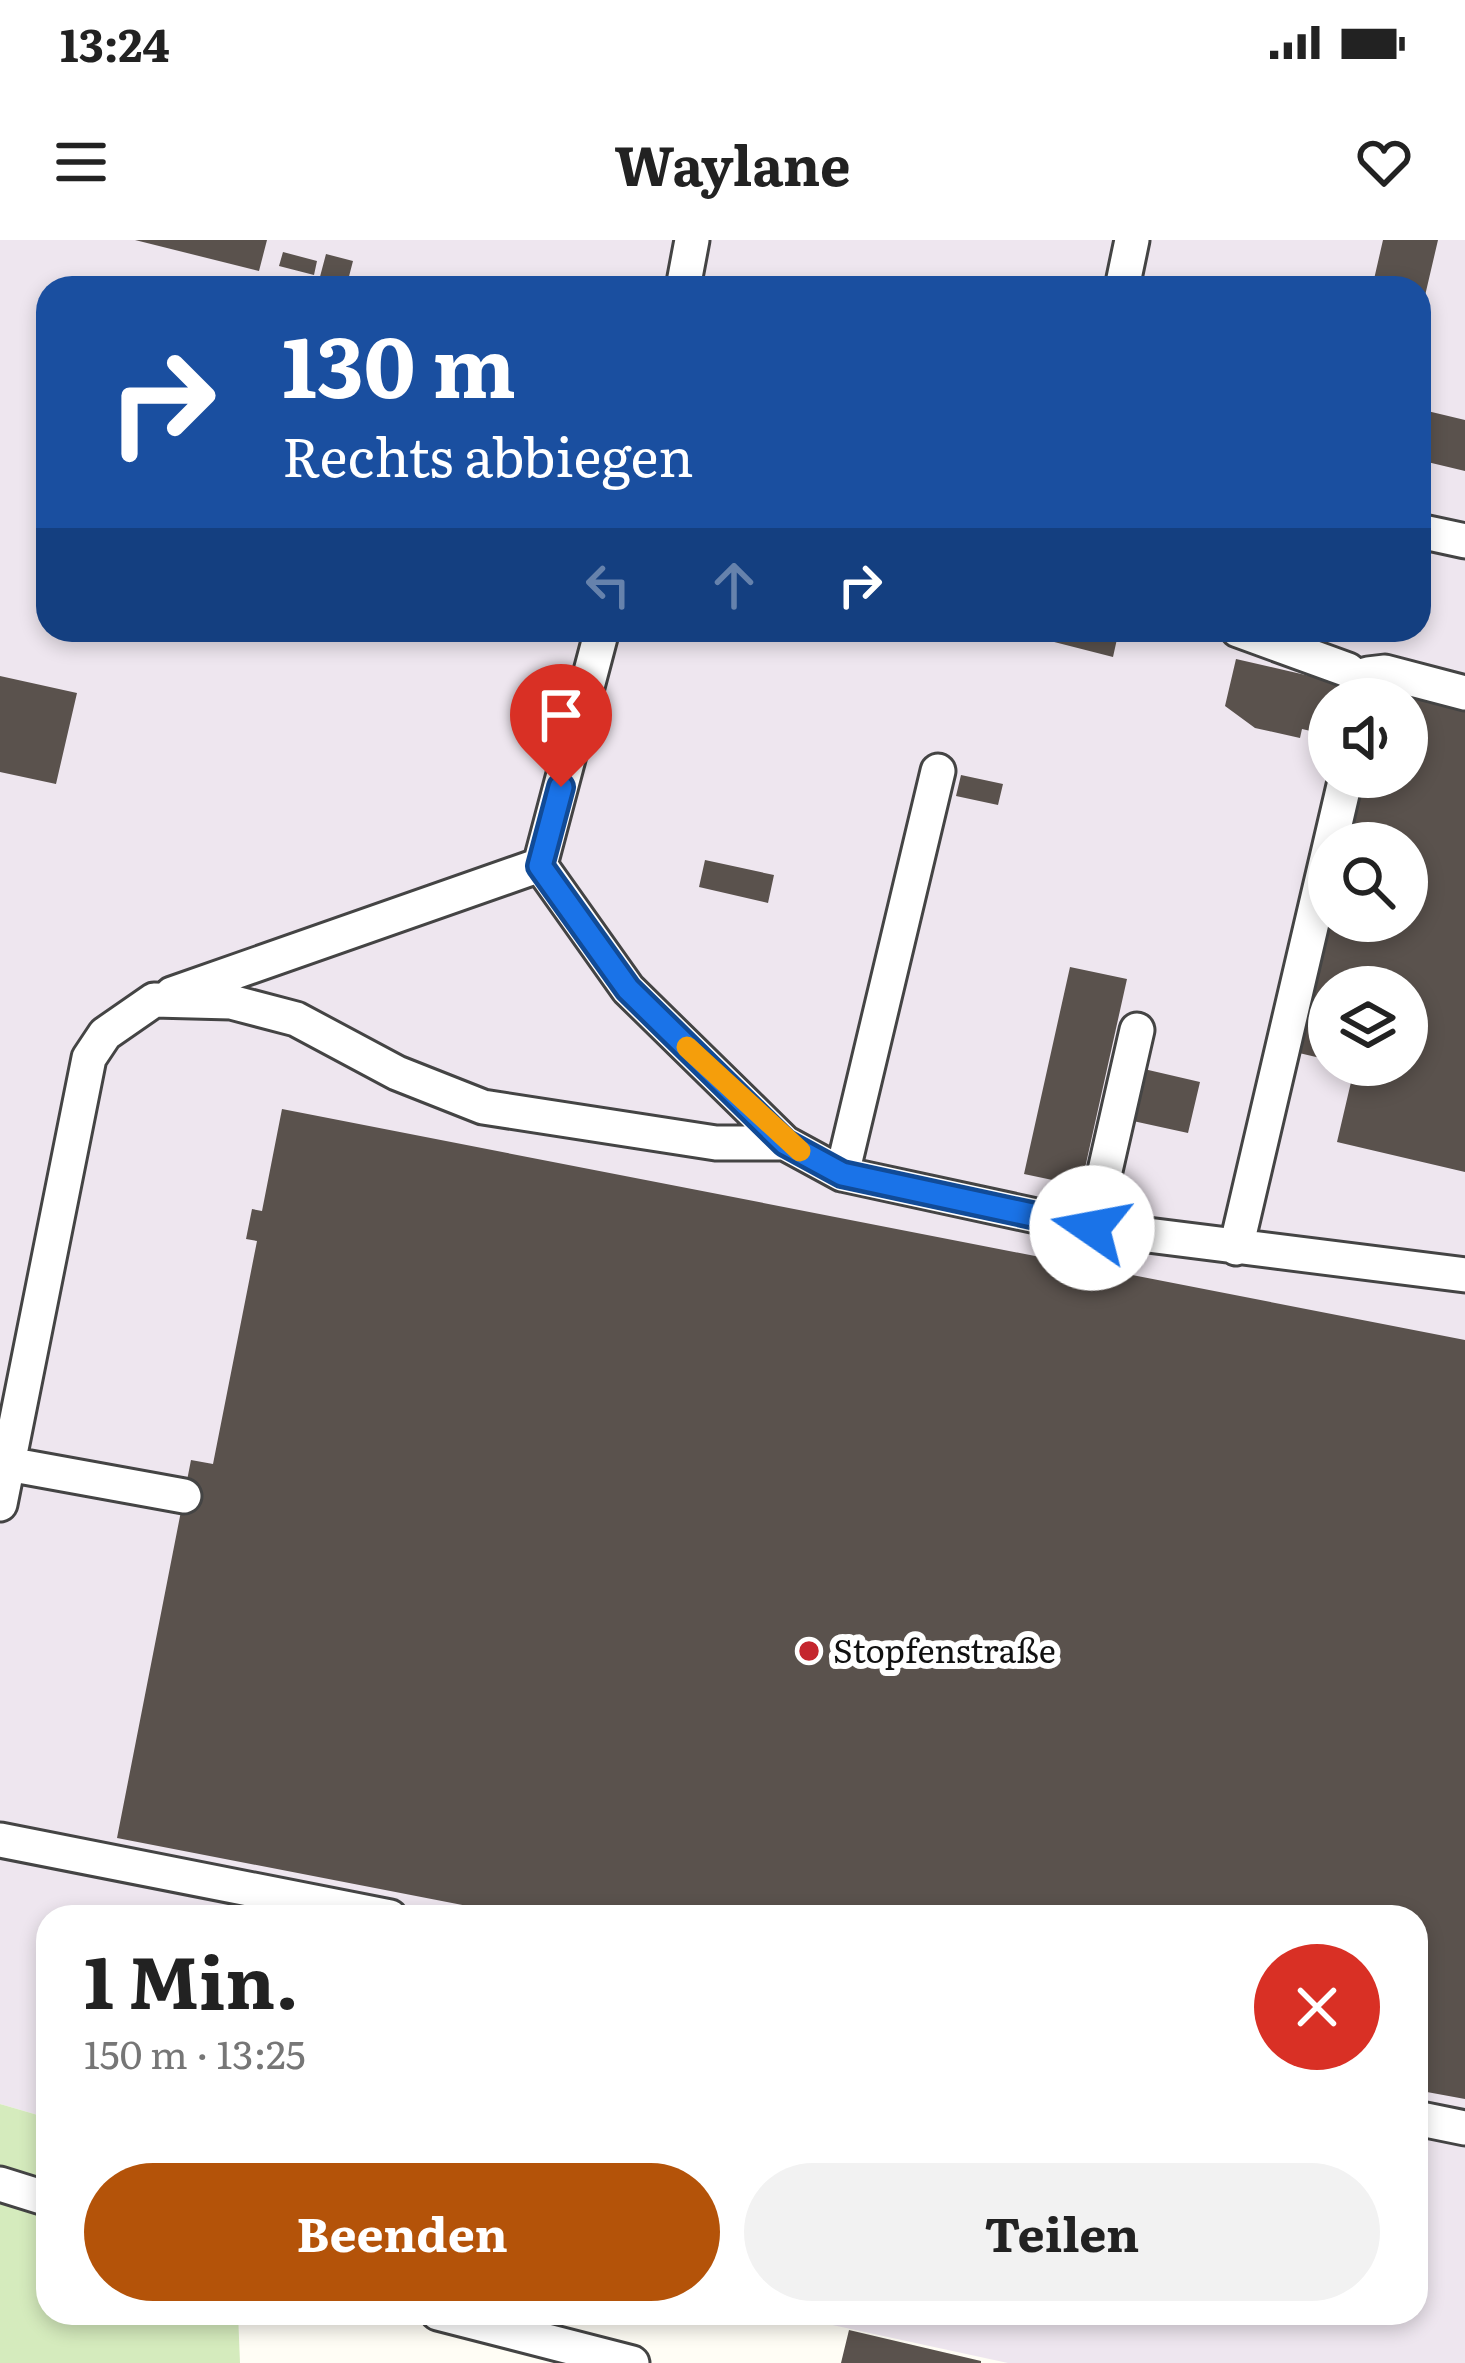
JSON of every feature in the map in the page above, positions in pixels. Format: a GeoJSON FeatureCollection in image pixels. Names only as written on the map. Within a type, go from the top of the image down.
{"type":"FeatureCollection","features":[{"type":"Feature","properties":{"kind":"lane"},"geometry":{"type":"LineString","coordinates":[[1124,276],[1132,240]]}},
{"type":"Feature","properties":{"kind":"lane"},"geometry":{"type":"LineString","coordinates":[[1431,534],[1465,541]]}},
{"type":"Feature","properties":{"kind":"lane"},"geometry":{"type":"LineString","coordinates":[[540,866],[599,642]]}},
{"type":"Feature","properties":{"kind":"lane"},"geometry":{"type":"LineString","coordinates":[[1271,642],[1348,670],[1353,678]]}},
{"type":"Feature","properties":{"kind":"lane"},"geometry":{"type":"LineString","coordinates":[[1367,678],[1385,673],[1405,678]]}},
{"type":"Feature","properties":{"kind":"lane"},"geometry":{"type":"LineString","coordinates":[[1428,684],[1465,693]]}},
{"type":"Feature","properties":{"kind":"lane"},"geometry":{"type":"LineString","coordinates":[[842,1174],[938,771]]}},
{"type":"Feature","properties":{"kind":"lane"},"geometry":{"type":"LineString","coordinates":[[1236,1248],[1341,798]]}},
{"type":"Feature","properties":{"kind":"lane"},"geometry":{"type":"LineString","coordinates":[[0,1504],[89,1058],[105,1034],[154,1000],[540,866]]}},
{"type":"Feature","properties":{"kind":"lane"},"geometry":{"type":"LineString","coordinates":[[540,866],[628,989],[785,1143],[842,1174],[1092,1228],[1465,1275]]}},
{"type":"Feature","properties":{"kind":"lane"},"geometry":{"type":"LineString","coordinates":[[154,1000],[231,1002],[296,1019],[397,1073],[483,1107],[716,1143],[785,1143]]}},
{"type":"Feature","properties":{"kind":"lane"},"geometry":{"type":"LineString","coordinates":[[1092,1228],[1137,1030]]}},
{"type":"Feature","properties":{"kind":"lane"},"geometry":{"type":"LineString","coordinates":[[8,1464],[184,1496]]}},
{"type":"Feature","properties":{"kind":"lane"},"geometry":{"type":"LineString","coordinates":[[0,1840],[329,1905]]}},
{"type":"Feature","properties":{"kind":"lane"},"geometry":{"type":"LineString","coordinates":[[1428,2120],[1465,2128]]}},
{"type":"Feature","properties":{"kind":"lane"},"geometry":{"type":"LineString","coordinates":[[0,2184],[36,2195]]}},
{"type":"Feature","properties":{"kind":"lane"},"geometry":{"type":"LineString","coordinates":[[485,2325],[632,2363]]}},
{"type":"Feature","properties":{"kind":"shaded area"},"geometry":{"type":"Polygon","coordinates":[[[0,240],[1465,240],[1465,2363],[1008,2363],[832,2325],[1428,2325],[1428,1905],[36,1905],[36,2114],[0,2104],[0,240]]]}},
{"type":"Feature","properties":{"kind":"green space"},"geometry":{"type":"Polygon","coordinates":[[[0,2104],[36,2114],[36,2325],[238,2325],[240,2363],[0,2363],[0,2104]]]}},
{"type":"Feature","properties":{"kind":"building"},"geometry":{"type":"Polygon","coordinates":[[[135,240],[267,240],[259,271],[135,240]]]}},
{"type":"Feature","properties":{"kind":"building"},"geometry":{"type":"Polygon","coordinates":[[[1383,240],[1438,240],[1430,276],[1375,276],[1383,240]]]}},
{"type":"Feature","properties":{"kind":"building"},"geometry":{"type":"Polygon","coordinates":[[[283,252],[317,261],[314,275],[279,266],[283,252]]]}},
{"type":"Feature","properties":{"kind":"building"},"geometry":{"type":"Polygon","coordinates":[[[326,254],[353,261],[349,276],[320,276],[326,254]]]}},
{"type":"Feature","properties":{"kind":"building"},"geometry":{"type":"Polygon","coordinates":[[[1431,412],[1465,420],[1465,471],[1431,463],[1431,412]]]}},
{"type":"Feature","properties":{"kind":"building"},"geometry":{"type":"Polygon","coordinates":[[[1054,642],[1116,642],[1113,657],[1054,642]]]}},
{"type":"Feature","properties":{"kind":"building"},"geometry":{"type":"Polygon","coordinates":[[[1236,659],[1318,678],[1308,678],[1308,730],[1302,729],[1300,738],[1255,728],[1225,706],[1236,659]]]}},
{"type":"Feature","properties":{"kind":"building"},"geometry":{"type":"Polygon","coordinates":[[[0,676],[77,693],[56,784],[0,772],[0,676]]]}},
{"type":"Feature","properties":{"kind":"building"},"geometry":{"type":"Polygon","coordinates":[[[1428,702],[1465,711],[1465,1172],[1337,1142],[1350,1086],[1428,1086],[1428,966],[1319,966],[1325,942],[1428,942],[1428,822],[1354,822],[1360,798],[1428,798],[1428,702]]]}},
{"type":"Feature","properties":{"kind":"building"},"geometry":{"type":"Polygon","coordinates":[[[961,775],[1003,784],[998,805],[956,796],[961,775]]]}},
{"type":"Feature","properties":{"kind":"building"},"geometry":{"type":"Polygon","coordinates":[[[705,860],[774,875],[768,903],[699,887],[705,860]]]}},
{"type":"Feature","properties":{"kind":"building"},"geometry":{"type":"Polygon","coordinates":[[[1070,967],[1127,979],[1081,1186],[1024,1174],[1070,967]]]}},
{"type":"Feature","properties":{"kind":"building"},"geometry":{"type":"Polygon","coordinates":[[[1308,1015],[1308,1055],[1299,1053],[1308,1015]]]}},
{"type":"Feature","properties":{"kind":"building"},"geometry":{"type":"Polygon","coordinates":[[[1144,1069],[1200,1082],[1188,1133],[1133,1121],[1144,1069]]]}},
{"type":"Feature","properties":{"kind":"building","name":"Stopfenstraße"},"geometry":{"type":"Polygon","coordinates":[[[282,1109],[1465,1340],[1465,2099],[1428,2092],[1428,1905],[462,1905],[117,1838],[191,1460],[213,1464],[257,1241],[246,1239],[252,1209],[262,1211],[282,1109]]]}},
{"type":"Feature","properties":{"kind":"building"},"geometry":{"type":"Polygon","coordinates":[[[849,2330],[981,2361],[981,2363],[841,2363],[849,2330]]]}},
{"type":"Feature","properties":{"kind":"slow traffic"},"geometry":{"type":"LineString","coordinates":[[687,1047],[785,1143],[800,1151]]}},
{"type":"Feature","properties":{"kind":"place","name":"Stopfenstraße"},"geometry":{"type":"Point","coordinates":[809,1651]}},
{"type":"Feature","properties":{"kind":"route"},"geometry":{"type":"LineString","coordinates":[[561,787],[540,866],[628,989],[785,1143],[842,1174],[1092,1228]]}}]}
